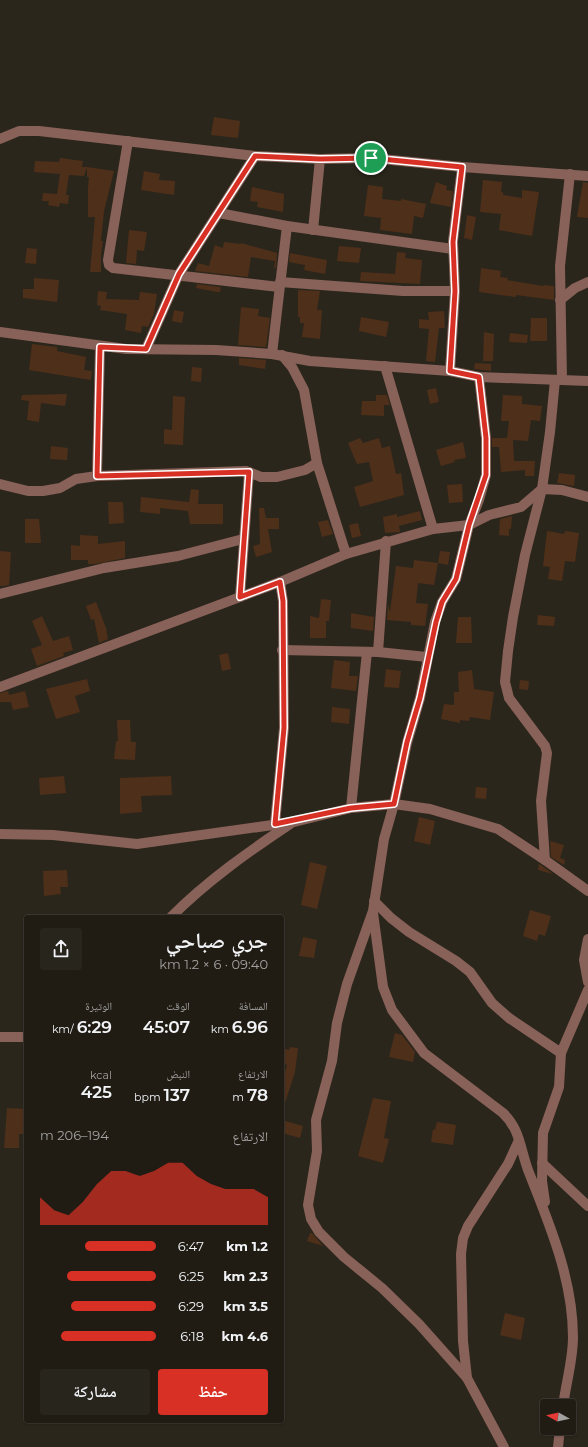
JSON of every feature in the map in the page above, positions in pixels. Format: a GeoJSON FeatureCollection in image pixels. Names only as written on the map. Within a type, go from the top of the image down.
{"type":"FeatureCollection","features":[{"type":"Feature","properties":{"kind":"street"},"geometry":{"type":"LineString","coordinates":[[0,139],[12,132],[27,130],[128,140],[255,156],[320,159],[371,158],[462,167],[588,176]]}},
{"type":"Feature","properties":{"kind":"street"},"geometry":{"type":"LineString","coordinates":[[128,140],[108,260],[109,265],[114,268],[279,284],[403,291],[455,291]]}},
{"type":"Feature","properties":{"kind":"street"},"geometry":{"type":"LineString","coordinates":[[146,349],[179,274],[255,156]]}},
{"type":"Feature","properties":{"kind":"street"},"geometry":{"type":"LineString","coordinates":[[313,230],[320,159]]}},
{"type":"Feature","properties":{"kind":"street"},"geometry":{"type":"LineString","coordinates":[[450,371],[455,291],[453,249],[462,167]]}},
{"type":"Feature","properties":{"kind":"street"},"geometry":{"type":"LineString","coordinates":[[545,860],[541,801],[547,753],[545,746],[508,698],[505,682],[513,617],[525,555],[542,489],[558,380],[562,245],[570,174]]}},
{"type":"Feature","properties":{"kind":"street"},"geometry":{"type":"LineString","coordinates":[[219,213],[287,226],[453,249]]}},
{"type":"Feature","properties":{"kind":"street"},"geometry":{"type":"LineString","coordinates":[[287,226],[279,284],[277,354],[296,373],[304,390],[317,463],[346,554]]}},
{"type":"Feature","properties":{"kind":"street"},"geometry":{"type":"LineString","coordinates":[[560,300],[575,288],[588,282]]}},
{"type":"Feature","properties":{"kind":"street"},"geometry":{"type":"LineString","coordinates":[[0,332],[100,347],[277,354],[310,361],[450,371],[479,377],[588,381]]}},
{"type":"Feature","properties":{"kind":"street"},"geometry":{"type":"LineString","coordinates":[[97,476],[100,347]]}},
{"type":"Feature","properties":{"kind":"street"},"geometry":{"type":"LineString","coordinates":[[385,366],[433,529]]}},
{"type":"Feature","properties":{"kind":"street"},"geometry":{"type":"LineString","coordinates":[[479,377],[487,456],[482,488],[469,525],[456,579],[442,602],[427,657],[420,698],[407,742],[394,804],[380,858],[373,906],[337,1023],[330,1072],[316,1120],[317,1151],[308,1206],[311,1219],[319,1232],[344,1257],[387,1293],[419,1324],[467,1378],[504,1447]]}},
{"type":"Feature","properties":{"kind":"street"},"geometry":{"type":"LineString","coordinates":[[0,484],[28,491],[43,491],[60,488],[76,479],[97,476],[249,472],[261,477],[277,477],[305,470],[317,463]]}},
{"type":"Feature","properties":{"kind":"street"},"geometry":{"type":"LineString","coordinates":[[240,597],[249,472]]}},
{"type":"Feature","properties":{"kind":"street"},"geometry":{"type":"LineString","coordinates":[[0,687],[280,582],[346,554],[386,541],[433,529],[469,525],[489,515],[521,507],[542,489],[562,490],[588,497]]}},
{"type":"Feature","properties":{"kind":"street"},"geometry":{"type":"LineString","coordinates":[[0,594],[104,568],[178,556],[243,539]]}},
{"type":"Feature","properties":{"kind":"street"},"geometry":{"type":"LineString","coordinates":[[378,652],[386,541]]}},
{"type":"Feature","properties":{"kind":"street"},"geometry":{"type":"LineString","coordinates":[[275,824],[284,728],[282,650],[283,601],[280,582]]}},
{"type":"Feature","properties":{"kind":"street"},"geometry":{"type":"LineString","coordinates":[[282,650],[378,652],[427,657]]}},
{"type":"Feature","properties":{"kind":"street"},"geometry":{"type":"LineString","coordinates":[[351,808],[367,652]]}},
{"type":"Feature","properties":{"kind":"street"},"geometry":{"type":"LineString","coordinates":[[0,834],[53,835],[137,844],[294,822],[351,808],[394,804],[430,809],[498,829],[588,891]]}},
{"type":"Feature","properties":{"kind":"street"},"geometry":{"type":"LineString","coordinates":[[173,915],[198,891],[259,845],[294,822]]}},
{"type":"Feature","properties":{"kind":"street"},"geometry":{"type":"LineString","coordinates":[[373,906],[409,932],[456,961],[470,972],[492,1003],[509,1018],[561,1053]]}},
{"type":"Feature","properties":{"kind":"street"},"geometry":{"type":"LineString","coordinates":[[373,906],[383,987],[392,1010],[424,1053],[511,1121],[516,1129],[525,1161],[546,1214],[560,1256],[570,1299],[572,1352],[564,1399]]}},
{"type":"Feature","properties":{"kind":"street"},"geometry":{"type":"LineString","coordinates":[[588,939],[584,960],[588,982]]}},
{"type":"Feature","properties":{"kind":"street"},"geometry":{"type":"LineString","coordinates":[[546,1214],[542,1163],[543,1133],[559,1087],[561,1053],[588,990]]}},
{"type":"Feature","properties":{"kind":"street"},"geometry":{"type":"LineString","coordinates":[[0,1037],[24,1037]]}},
{"type":"Feature","properties":{"kind":"street"},"geometry":{"type":"LineString","coordinates":[[467,1378],[463,1341],[461,1254],[463,1238],[468,1226],[508,1164],[519,1140]]}},
{"type":"Feature","properties":{"kind":"street"},"geometry":{"type":"LineString","coordinates":[[542,1163],[588,1206]]}},
{"type":"Feature","properties":{"kind":"street"},"geometry":{"type":"LineString","coordinates":[[558,1447],[559,1435]]}},
{"type":"Feature","properties":{"kind":"building"},"geometry":{"type":"Polygon","coordinates":[[[214,117],[240,121],[238,138],[211,135],[214,117]]]}},
{"type":"Feature","properties":{"kind":"building"},"geometry":{"type":"Polygon","coordinates":[[[60,158],[83,161],[82,167],[87,167],[84,176],[69,175],[66,195],[69,195],[68,204],[60,203],[59,207],[48,205],[49,201],[42,201],[43,193],[57,194],[60,174],[34,172],[35,161],[59,162],[60,158]]]}},
{"type":"Feature","properties":{"kind":"building"},"geometry":{"type":"Polygon","coordinates":[[[87,167],[114,171],[104,211],[101,241],[103,241],[101,272],[90,272],[95,217],[88,217],[89,177],[87,177],[87,167]]]}},
{"type":"Feature","properties":{"kind":"building"},"geometry":{"type":"Polygon","coordinates":[[[144,171],[160,174],[159,180],[175,181],[174,195],[141,190],[144,171]]]}},
{"type":"Feature","properties":{"kind":"building"},"geometry":{"type":"Polygon","coordinates":[[[483,180],[502,182],[501,192],[503,192],[503,195],[522,198],[522,190],[539,192],[532,236],[499,230],[501,214],[480,212],[483,180]]]}},
{"type":"Feature","properties":{"kind":"building"},"geometry":{"type":"Polygon","coordinates":[[[436,182],[447,186],[446,190],[453,191],[451,207],[430,203],[436,182]]]}},
{"type":"Feature","properties":{"kind":"building"},"geometry":{"type":"Polygon","coordinates":[[[583,182],[588,183],[588,218],[577,217],[583,182]]]}},
{"type":"Feature","properties":{"kind":"building"},"geometry":{"type":"Polygon","coordinates":[[[368,185],[383,187],[382,199],[401,201],[401,199],[426,204],[423,218],[414,216],[412,234],[380,230],[381,218],[364,216],[368,185]]]}},
{"type":"Feature","properties":{"kind":"building"},"geometry":{"type":"Polygon","coordinates":[[[252,187],[284,194],[283,212],[257,207],[258,202],[250,201],[252,187]]]}},
{"type":"Feature","properties":{"kind":"building"},"geometry":{"type":"Polygon","coordinates":[[[467,215],[476,217],[472,240],[464,238],[467,215]]]}},
{"type":"Feature","properties":{"kind":"building"},"geometry":{"type":"Polygon","coordinates":[[[129,230],[147,232],[144,251],[137,250],[136,264],[126,263],[129,230]]]}},
{"type":"Feature","properties":{"kind":"building"},"geometry":{"type":"Polygon","coordinates":[[[224,242],[241,243],[277,253],[276,268],[274,268],[275,261],[251,257],[248,277],[195,271],[198,263],[209,266],[215,245],[223,248],[224,242]]]}},
{"type":"Feature","properties":{"kind":"building"},"geometry":{"type":"Polygon","coordinates":[[[339,246],[361,248],[359,263],[337,261],[339,246]]]}},
{"type":"Feature","properties":{"kind":"building"},"geometry":{"type":"Polygon","coordinates":[[[27,248],[37,249],[36,264],[25,263],[27,248]]]}},
{"type":"Feature","properties":{"kind":"building"},"geometry":{"type":"Polygon","coordinates":[[[397,252],[406,253],[405,258],[422,260],[420,284],[360,281],[361,272],[395,274],[397,252]]]}},
{"type":"Feature","properties":{"kind":"building"},"geometry":{"type":"Polygon","coordinates":[[[290,253],[327,260],[325,274],[304,270],[305,265],[289,262],[290,253]]]}},
{"type":"Feature","properties":{"kind":"building"},"geometry":{"type":"Polygon","coordinates":[[[481,268],[501,271],[500,277],[508,278],[507,280],[543,286],[554,286],[554,300],[479,292],[481,268]]]}},
{"type":"Feature","properties":{"kind":"building"},"geometry":{"type":"Polygon","coordinates":[[[34,278],[59,280],[57,302],[23,298],[23,289],[34,289],[34,278]]]}},
{"type":"Feature","properties":{"kind":"building"},"geometry":{"type":"Polygon","coordinates":[[[197,284],[221,287],[220,292],[196,288],[197,284]]]}},
{"type":"Feature","properties":{"kind":"building"},"geometry":{"type":"Polygon","coordinates":[[[298,290],[320,291],[317,310],[322,310],[320,339],[302,337],[304,323],[300,323],[300,317],[298,317],[298,290]]]}},
{"type":"Feature","properties":{"kind":"building"},"geometry":{"type":"Polygon","coordinates":[[[98,291],[107,292],[106,299],[139,300],[140,292],[157,294],[154,314],[148,327],[142,326],[141,333],[125,330],[127,314],[100,310],[101,306],[97,305],[98,291]]]}},
{"type":"Feature","properties":{"kind":"building"},"geometry":{"type":"Polygon","coordinates":[[[241,307],[259,309],[258,316],[270,318],[266,347],[238,345],[241,307]]]}},
{"type":"Feature","properties":{"kind":"building"},"geometry":{"type":"Polygon","coordinates":[[[174,310],[184,312],[182,323],[172,321],[174,310]]]}},
{"type":"Feature","properties":{"kind":"building"},"geometry":{"type":"Polygon","coordinates":[[[444,311],[445,328],[439,328],[435,362],[426,361],[429,329],[419,328],[419,319],[429,320],[428,312],[444,311]]]}},
{"type":"Feature","properties":{"kind":"building"},"geometry":{"type":"Polygon","coordinates":[[[361,317],[389,322],[386,337],[359,331],[361,317]]]}},
{"type":"Feature","properties":{"kind":"building"},"geometry":{"type":"Polygon","coordinates":[[[531,318],[547,318],[547,341],[530,341],[531,318]]]}},
{"type":"Feature","properties":{"kind":"building"},"geometry":{"type":"Polygon","coordinates":[[[484,332],[494,334],[493,361],[483,361],[484,332]]]}},
{"type":"Feature","properties":{"kind":"building"},"geometry":{"type":"Polygon","coordinates":[[[510,333],[528,335],[527,343],[509,342],[510,333]]]}},
{"type":"Feature","properties":{"kind":"building"},"geometry":{"type":"Polygon","coordinates":[[[32,344],[57,347],[57,351],[86,357],[84,370],[92,371],[91,380],[29,370],[32,344]]]}},
{"type":"Feature","properties":{"kind":"building"},"geometry":{"type":"Polygon","coordinates":[[[239,358],[266,360],[265,369],[239,365],[239,358]]]}},
{"type":"Feature","properties":{"kind":"building"},"geometry":{"type":"Polygon","coordinates":[[[475,363],[491,364],[491,371],[474,369],[475,363]]]}},
{"type":"Feature","properties":{"kind":"building"},"geometry":{"type":"Polygon","coordinates":[[[192,367],[202,368],[201,382],[191,381],[192,367]]]}},
{"type":"Feature","properties":{"kind":"building"},"geometry":{"type":"Polygon","coordinates":[[[436,388],[439,402],[430,404],[427,390],[436,388]]]}},
{"type":"Feature","properties":{"kind":"building"},"geometry":{"type":"Polygon","coordinates":[[[67,394],[65,406],[41,403],[39,422],[27,420],[29,401],[21,400],[22,395],[67,394]]]}},
{"type":"Feature","properties":{"kind":"building"},"geometry":{"type":"Polygon","coordinates":[[[376,395],[387,395],[390,405],[384,405],[384,416],[361,415],[362,401],[376,401],[376,395]]]}},
{"type":"Feature","properties":{"kind":"building"},"geometry":{"type":"Polygon","coordinates":[[[503,395],[522,396],[522,404],[542,406],[540,421],[531,420],[528,441],[513,440],[514,461],[535,461],[534,476],[525,476],[525,470],[501,472],[499,447],[492,447],[492,438],[507,438],[509,421],[501,421],[503,395]]]}},
{"type":"Feature","properties":{"kind":"building"},"geometry":{"type":"Polygon","coordinates":[[[173,396],[185,397],[183,445],[164,444],[164,429],[172,430],[173,396]]]}},
{"type":"Feature","properties":{"kind":"building"},"geometry":{"type":"Polygon","coordinates":[[[360,438],[363,443],[379,438],[382,448],[390,446],[396,474],[401,473],[404,495],[360,507],[354,487],[373,481],[369,462],[357,464],[348,443],[360,438]]]}},
{"type":"Feature","properties":{"kind":"building"},"geometry":{"type":"Polygon","coordinates":[[[463,442],[466,458],[454,460],[455,462],[441,466],[436,450],[463,442]]]}},
{"type":"Feature","properties":{"kind":"building"},"geometry":{"type":"Polygon","coordinates":[[[51,446],[68,448],[67,460],[50,459],[51,446]]]}},
{"type":"Feature","properties":{"kind":"building"},"geometry":{"type":"Polygon","coordinates":[[[559,473],[575,475],[574,486],[557,483],[559,473]]]}},
{"type":"Feature","properties":{"kind":"building"},"geometry":{"type":"Polygon","coordinates":[[[462,484],[463,502],[449,503],[447,485],[462,484]]]}},
{"type":"Feature","properties":{"kind":"building"},"geometry":{"type":"Polygon","coordinates":[[[191,489],[199,490],[198,504],[223,504],[223,524],[190,524],[188,511],[160,508],[160,514],[140,512],[141,497],[189,502],[191,489]]]}},
{"type":"Feature","properties":{"kind":"building"},"geometry":{"type":"Polygon","coordinates":[[[108,502],[123,502],[124,523],[109,524],[108,502]]]}},
{"type":"Feature","properties":{"kind":"building"},"geometry":{"type":"Polygon","coordinates":[[[259,508],[264,508],[266,518],[279,518],[279,529],[268,529],[272,552],[256,557],[253,546],[260,544],[259,508]]]}},
{"type":"Feature","properties":{"kind":"building"},"geometry":{"type":"Polygon","coordinates":[[[420,511],[422,520],[399,526],[400,532],[385,533],[383,517],[397,514],[397,517],[420,511]]]}},
{"type":"Feature","properties":{"kind":"building"},"geometry":{"type":"Polygon","coordinates":[[[512,516],[509,536],[499,535],[500,519],[512,516]]]}},
{"type":"Feature","properties":{"kind":"building"},"geometry":{"type":"Polygon","coordinates":[[[25,519],[39,519],[41,543],[25,543],[25,519]]]}},
{"type":"Feature","properties":{"kind":"building"},"geometry":{"type":"Polygon","coordinates":[[[328,520],[333,534],[322,537],[318,522],[328,520]]]}},
{"type":"Feature","properties":{"kind":"building"},"geometry":{"type":"Polygon","coordinates":[[[358,523],[361,536],[352,538],[349,525],[358,523]]]}},
{"type":"Feature","properties":{"kind":"building"},"geometry":{"type":"Polygon","coordinates":[[[547,531],[564,534],[565,531],[579,533],[575,562],[565,561],[562,581],[548,579],[550,567],[543,566],[547,531]]]}},
{"type":"Feature","properties":{"kind":"building"},"geometry":{"type":"Polygon","coordinates":[[[80,535],[98,536],[98,544],[125,541],[125,558],[95,564],[88,564],[88,560],[71,560],[71,545],[80,546],[80,535]]]}},
{"type":"Feature","properties":{"kind":"building"},"geometry":{"type":"Polygon","coordinates":[[[0,551],[11,552],[9,585],[4,586],[0,586],[0,551]]]}},
{"type":"Feature","properties":{"kind":"building"},"geometry":{"type":"Polygon","coordinates":[[[440,551],[450,552],[448,565],[438,563],[440,551]]]}},
{"type":"Feature","properties":{"kind":"building"},"geometry":{"type":"Polygon","coordinates":[[[414,560],[438,563],[434,585],[418,583],[416,603],[428,604],[425,626],[411,625],[411,622],[387,620],[388,604],[390,612],[396,566],[413,568],[414,560]]]}},
{"type":"Feature","properties":{"kind":"building"},"geometry":{"type":"Polygon","coordinates":[[[321,599],[331,600],[329,621],[326,621],[326,638],[310,638],[310,616],[319,618],[321,599]]]}},
{"type":"Feature","properties":{"kind":"building"},"geometry":{"type":"Polygon","coordinates":[[[96,602],[106,628],[108,639],[99,643],[94,619],[91,620],[86,606],[96,602]]]}},
{"type":"Feature","properties":{"kind":"building"},"geometry":{"type":"Polygon","coordinates":[[[351,613],[374,617],[373,631],[351,628],[351,613]]]}},
{"type":"Feature","properties":{"kind":"building"},"geometry":{"type":"Polygon","coordinates":[[[538,615],[555,617],[554,626],[537,625],[538,615]]]}},
{"type":"Feature","properties":{"kind":"building"},"geometry":{"type":"Polygon","coordinates":[[[42,616],[53,641],[69,636],[73,650],[63,653],[64,656],[37,666],[31,649],[42,645],[32,621],[42,616]]]}},
{"type":"Feature","properties":{"kind":"building"},"geometry":{"type":"Polygon","coordinates":[[[458,617],[471,617],[472,643],[456,643],[458,617]]]}},
{"type":"Feature","properties":{"kind":"building"},"geometry":{"type":"Polygon","coordinates":[[[228,653],[231,669],[222,671],[219,655],[228,653]]]}},
{"type":"Feature","properties":{"kind":"building"},"geometry":{"type":"Polygon","coordinates":[[[334,660],[350,662],[349,676],[358,676],[356,691],[331,688],[334,660]]]}},
{"type":"Feature","properties":{"kind":"building"},"geometry":{"type":"Polygon","coordinates":[[[386,669],[401,671],[399,688],[384,687],[386,669]]]}},
{"type":"Feature","properties":{"kind":"building"},"geometry":{"type":"Polygon","coordinates":[[[472,670],[474,689],[494,692],[490,720],[470,717],[469,721],[460,720],[460,723],[441,719],[444,704],[454,705],[454,692],[459,692],[458,672],[472,670]]]}},
{"type":"Feature","properties":{"kind":"building"},"geometry":{"type":"Polygon","coordinates":[[[87,679],[90,691],[75,696],[80,712],[56,719],[46,689],[87,679]]]}},
{"type":"Feature","properties":{"kind":"building"},"geometry":{"type":"Polygon","coordinates":[[[520,680],[529,681],[528,690],[519,689],[520,680]]]}},
{"type":"Feature","properties":{"kind":"building"},"geometry":{"type":"Polygon","coordinates":[[[8,691],[9,695],[25,691],[29,707],[13,710],[11,702],[0,702],[0,693],[8,691]]]}},
{"type":"Feature","properties":{"kind":"building"},"geometry":{"type":"Polygon","coordinates":[[[332,707],[350,709],[349,724],[331,722],[332,707]]]}},
{"type":"Feature","properties":{"kind":"building"},"geometry":{"type":"Polygon","coordinates":[[[117,720],[130,720],[131,742],[136,742],[135,760],[114,759],[116,741],[118,741],[117,720]]]}},
{"type":"Feature","properties":{"kind":"building"},"geometry":{"type":"Polygon","coordinates":[[[64,776],[66,793],[40,795],[39,778],[64,776]]]}},
{"type":"Feature","properties":{"kind":"building"},"geometry":{"type":"Polygon","coordinates":[[[171,776],[172,795],[141,796],[142,812],[120,814],[120,778],[171,776]]]}},
{"type":"Feature","properties":{"kind":"building"},"geometry":{"type":"Polygon","coordinates":[[[476,787],[487,788],[486,799],[475,798],[476,787]]]}},
{"type":"Feature","properties":{"kind":"building"},"geometry":{"type":"Polygon","coordinates":[[[419,817],[435,821],[430,845],[414,841],[419,817]]]}},
{"type":"Feature","properties":{"kind":"building"},"geometry":{"type":"Polygon","coordinates":[[[550,841],[564,845],[560,858],[565,860],[564,865],[551,857],[550,841]]]}},
{"type":"Feature","properties":{"kind":"building"},"geometry":{"type":"Polygon","coordinates":[[[310,862],[327,866],[317,909],[301,905],[310,862]]]}},
{"type":"Feature","properties":{"kind":"building"},"geometry":{"type":"Polygon","coordinates":[[[539,864],[541,865],[553,874],[538,870],[539,864]]]}},
{"type":"Feature","properties":{"kind":"building"},"geometry":{"type":"Polygon","coordinates":[[[67,870],[68,887],[60,887],[61,894],[44,896],[43,871],[67,870]]]}},
{"type":"Feature","properties":{"kind":"building"},"geometry":{"type":"Polygon","coordinates":[[[530,910],[551,916],[545,936],[539,934],[537,941],[523,936],[530,910]]]}},
{"type":"Feature","properties":{"kind":"building"},"geometry":{"type":"Polygon","coordinates":[[[303,937],[317,940],[314,958],[299,956],[303,937]]]}},
{"type":"Feature","properties":{"kind":"building"},"geometry":{"type":"Polygon","coordinates":[[[395,1033],[402,1035],[415,1052],[413,1062],[389,1057],[395,1033]]]}},
{"type":"Feature","properties":{"kind":"building"},"geometry":{"type":"Polygon","coordinates":[[[290,1047],[298,1048],[295,1072],[284,1106],[284,1075],[287,1065],[284,1064],[284,1049],[289,1050],[290,1047]]]}},
{"type":"Feature","properties":{"kind":"building"},"geometry":{"type":"Polygon","coordinates":[[[373,1098],[391,1101],[384,1138],[389,1139],[383,1163],[358,1156],[373,1098]]]}},
{"type":"Feature","properties":{"kind":"building"},"geometry":{"type":"Polygon","coordinates":[[[7,1108],[24,1109],[24,1134],[19,1134],[19,1148],[4,1148],[7,1108]]]}},
{"type":"Feature","properties":{"kind":"building"},"geometry":{"type":"Polygon","coordinates":[[[284,1121],[303,1126],[300,1138],[284,1134],[284,1121]]]}},
{"type":"Feature","properties":{"kind":"building"},"geometry":{"type":"Polygon","coordinates":[[[437,1122],[456,1125],[453,1145],[431,1142],[433,1129],[435,1130],[437,1122]]]}},
{"type":"Feature","properties":{"kind":"building"},"geometry":{"type":"Polygon","coordinates":[[[310,1233],[312,1233],[323,1246],[307,1241],[310,1233]]]}},
{"type":"Feature","properties":{"kind":"building"},"geometry":{"type":"Polygon","coordinates":[[[505,1313],[525,1318],[521,1340],[500,1335],[505,1313]]]}},
{"type":"Feature","properties":{"kind":"route"},"geometry":{"type":"LineString","coordinates":[[255,156],[320,159],[338,157],[371,158],[462,167],[453,242],[455,304],[450,371],[479,377],[486,438],[486,475],[479,500],[469,525],[456,579],[442,602],[432,635],[420,698],[407,742],[394,804],[351,808],[294,822],[275,824],[284,728],[282,650],[283,601],[280,582],[240,597],[249,472],[97,476],[100,347],[146,349],[179,274],[255,156]]}}]}
